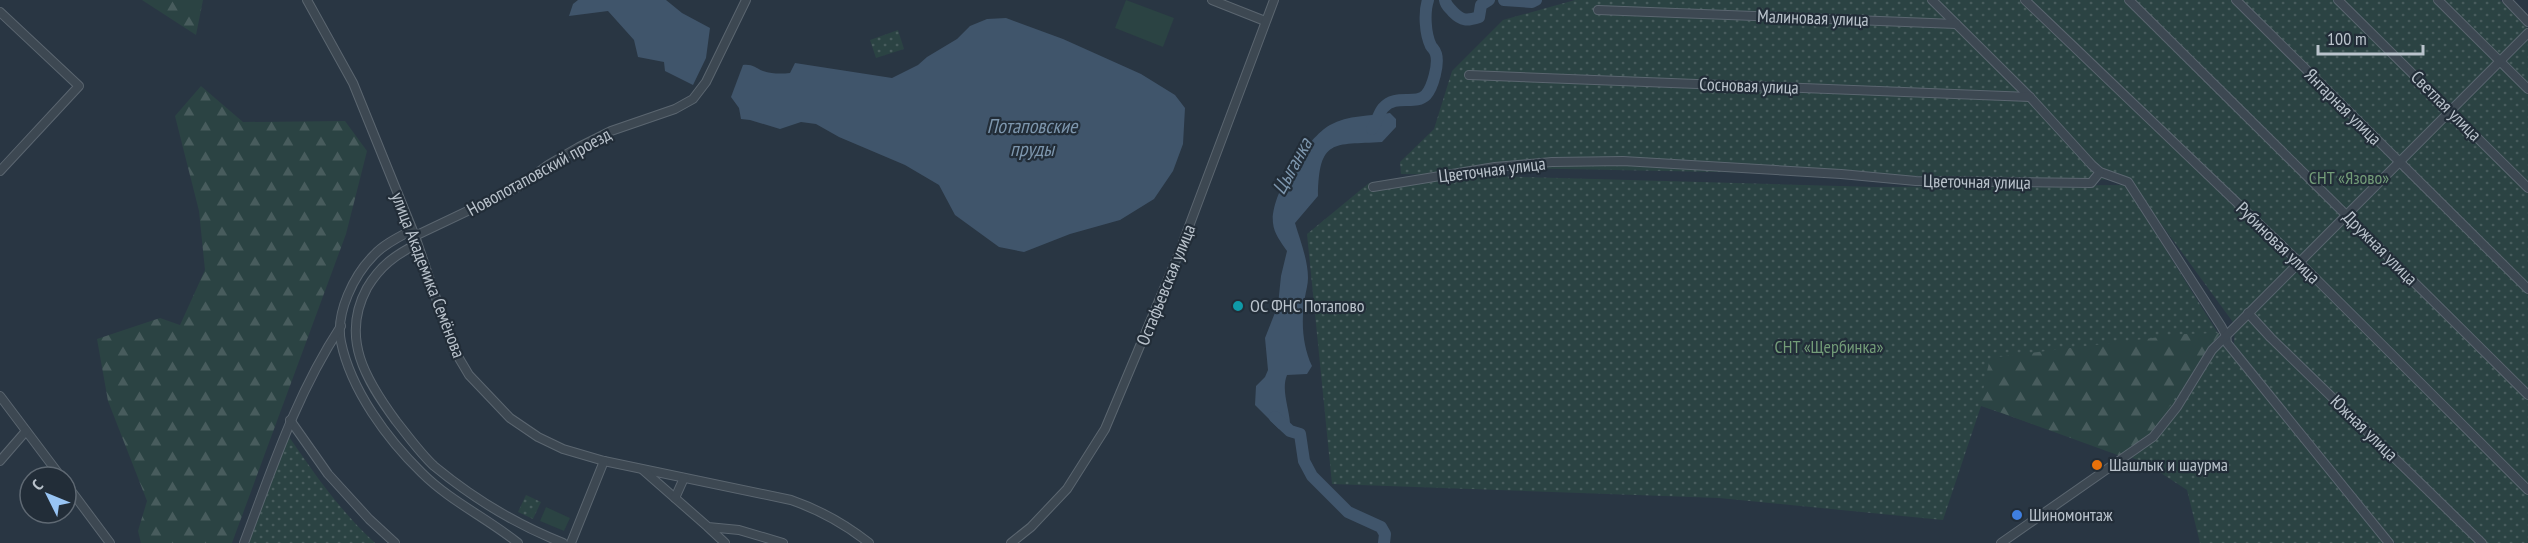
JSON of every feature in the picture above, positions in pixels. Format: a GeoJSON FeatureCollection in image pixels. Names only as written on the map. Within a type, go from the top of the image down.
{"type":"FeatureCollection","features":[{"type":"Feature","properties":{"kind":"street","name":"улица Академика Семёнова"},"geometry":{"type":"LineString","coordinates":[[307,0],[352,83],[415,237],[453,348],[469,375],[510,418],[538,437],[563,449],[604,461],[800,503],[834,519],[869,543]]}},
{"type":"Feature","properties":{"kind":"street","name":"Новопотаповский проезд"},"geometry":{"type":"LineString","coordinates":[[415,237],[520,186],[548,165],[579,147],[620,128],[675,109],[693,99],[706,82],[746,0]]}},
{"type":"Feature","properties":{"kind":"street"},"geometry":{"type":"LineString","coordinates":[[1212,0],[1265,21]]}},
{"type":"Feature","properties":{"kind":"street","name":"Остафьевская улица"},"geometry":{"type":"LineString","coordinates":[[1011,543],[1031,527],[1067,489],[1105,429],[1179,253],[1274,0]]}},
{"type":"Feature","properties":{"kind":"street"},"geometry":{"type":"LineString","coordinates":[[1932,0],[2030,97],[2100,172],[2128,182],[2226,335],[2227,343],[2389,543]]}},
{"type":"Feature","properties":{"kind":"street","name":"Рубиновая улица"},"geometry":{"type":"LineString","coordinates":[[2025,0],[2299,262],[2528,490]]}},
{"type":"Feature","properties":{"kind":"street","name":"Дружная улица"},"geometry":{"type":"LineString","coordinates":[[2129,0],[2528,395]]}},
{"type":"Feature","properties":{"kind":"street","name":"Янтарная улица"},"geometry":{"type":"LineString","coordinates":[[2236,0],[2528,290]]}},
{"type":"Feature","properties":{"kind":"street","name":"Светлая улица"},"geometry":{"type":"LineString","coordinates":[[2338,0],[2528,188]]}},
{"type":"Feature","properties":{"kind":"street"},"geometry":{"type":"LineString","coordinates":[[2438,0],[2528,89]]}},
{"type":"Feature","properties":{"kind":"street"},"geometry":{"type":"LineString","coordinates":[[2507,0],[2528,22]]}},
{"type":"Feature","properties":{"kind":"street","name":"Малиновая улица"},"geometry":{"type":"LineString","coordinates":[[1598,10],[1956,24]]}},
{"type":"Feature","properties":{"kind":"street"},"geometry":{"type":"LineString","coordinates":[[0,12],[79,86],[0,171]]}},
{"type":"Feature","properties":{"kind":"street"},"geometry":{"type":"LineString","coordinates":[[2001,543],[2153,437],[2177,407],[2212,350],[2528,33]]}},
{"type":"Feature","properties":{"kind":"street","name":"Сосновая улица"},"geometry":{"type":"LineString","coordinates":[[1469,75],[2030,97]]}},
{"type":"Feature","properties":{"kind":"street","name":"Цветочная улица"},"geometry":{"type":"LineString","coordinates":[[1373,187],[1495,167],[1552,162],[1623,161],[1841,174],[1916,181],[1994,183],[2091,183],[2100,172]]}},
{"type":"Feature","properties":{"kind":"street"},"geometry":{"type":"LineString","coordinates":[[415,237],[392,241],[373,255],[347,297],[340,340],[350,370],[370,409],[423,474],[457,502],[518,543]]}},
{"type":"Feature","properties":{"kind":"street"},"geometry":{"type":"LineString","coordinates":[[415,237],[399,253],[383,264],[360,302],[355,320],[354,338],[362,365],[382,401],[413,444],[432,464],[483,504],[533,531],[563,543]]}},
{"type":"Feature","properties":{"kind":"street","name":"Южная улица"},"geometry":{"type":"LineString","coordinates":[[2248,313],[2482,543]]}},
{"type":"Feature","properties":{"kind":"street"},"geometry":{"type":"LineString","coordinates":[[244,543],[290,420],[316,364],[341,325]]}},
{"type":"Feature","properties":{"kind":"street"},"geometry":{"type":"LineString","coordinates":[[0,396],[52,465]]}},
{"type":"Feature","properties":{"kind":"street"},"geometry":{"type":"LineString","coordinates":[[290,420],[328,474],[369,519],[395,543]]}},
{"type":"Feature","properties":{"kind":"street"},"geometry":{"type":"LineString","coordinates":[[0,461],[26,431]]}},
{"type":"Feature","properties":{"kind":"street"},"geometry":{"type":"LineString","coordinates":[[571,543],[604,461]]}},
{"type":"Feature","properties":{"kind":"street"},"geometry":{"type":"LineString","coordinates":[[642,469],[725,543]]}},
{"type":"Feature","properties":{"kind":"street"},"geometry":{"type":"LineString","coordinates":[[675,498],[684,478]]}},
{"type":"Feature","properties":{"kind":"street"},"geometry":{"type":"LineString","coordinates":[[78,500],[110,543]]}},
{"type":"Feature","properties":{"kind":"street"},"geometry":{"type":"LineString","coordinates":[[708,527],[739,530],[783,543]]}},
{"type":"Feature","properties":{"kind":"green space"},"geometry":{"type":"Polygon","coordinates":[[[142,0],[203,0],[196,35],[142,0]]]}},
{"type":"Feature","properties":{"kind":"green space"},"geometry":{"type":"Polygon","coordinates":[[[1126,0],[1174,18],[1163,47],[1115,28],[1126,0]]]}},
{"type":"Feature","properties":{"kind":"green space"},"geometry":{"type":"Polygon","coordinates":[[[1575,0],[2500,0],[2528,29],[2528,543],[2395,543],[2234,344],[2235,325],[2129,180],[1508,168],[1491,176],[1875,187],[2125,185],[2228,349],[2386,543],[2200,543],[2187,490],[2144,462],[1981,406],[1943,520],[1719,498],[1332,484],[1307,234],[1369,183],[1486,176],[1401,174],[1400,162],[1434,129],[1452,71],[1503,20],[1575,0]]]}},
{"type":"Feature","properties":{"kind":"green space"},"geometry":{"type":"Polygon","coordinates":[[[898,30],[904,49],[876,58],[870,40],[898,30]]]}},
{"type":"Feature","properties":{"kind":"green space"},"geometry":{"type":"Polygon","coordinates":[[[201,86],[243,122],[345,121],[367,151],[346,234],[232,543],[141,543],[138,531],[147,501],[108,401],[97,339],[160,318],[180,325],[205,270],[199,211],[175,116],[201,86]]]}},
{"type":"Feature","properties":{"kind":"green space"},"geometry":{"type":"Polygon","coordinates":[[[2220,333],[2152,431],[2123,457],[1980,405],[1990,358],[2185,334],[2220,333]]]}},
{"type":"Feature","properties":{"kind":"green space"},"geometry":{"type":"Polygon","coordinates":[[[287,434],[339,505],[375,543],[247,543],[287,434]]]}},
{"type":"Feature","properties":{"kind":"green space"},"geometry":{"type":"Polygon","coordinates":[[[526,495],[541,502],[533,519],[518,512],[526,495]]]}},
{"type":"Feature","properties":{"kind":"green space"},"geometry":{"type":"Polygon","coordinates":[[[546,507],[570,518],[564,531],[540,521],[546,507]]]}},
{"type":"Feature","properties":{"kind":"water"},"geometry":{"type":"Polygon","coordinates":[[[578,0],[666,0],[682,13],[710,28],[706,58],[693,85],[665,71],[664,62],[638,57],[634,40],[608,11],[569,16],[573,4],[578,0]]]}},
{"type":"Feature","properties":{"kind":"water","name":"Потаповские пруды"},"geometry":{"type":"Polygon","coordinates":[[[1006,18],[1063,39],[1141,74],[1175,95],[1185,108],[1183,144],[1173,171],[1154,199],[1120,220],[1070,234],[1024,252],[999,247],[955,215],[939,185],[905,165],[839,137],[816,124],[801,122],[780,129],[741,119],[739,108],[731,97],[743,65],[770,73],[783,74],[790,73],[795,63],[892,78],[918,65],[957,39],[970,26],[987,19],[1006,18]]]}},
{"type":"Feature","properties":{"kind":"water"},"geometry":{"type":"Polygon","coordinates":[[[1390,113],[1396,119],[1396,127],[1382,142],[1340,145],[1332,148],[1326,154],[1319,177],[1318,196],[1295,223],[1308,271],[1303,323],[1304,341],[1312,366],[1307,374],[1287,375],[1285,392],[1290,423],[1279,429],[1255,405],[1256,386],[1268,370],[1265,338],[1278,305],[1281,276],[1287,251],[1278,238],[1273,223],[1277,198],[1301,154],[1330,125],[1359,116],[1390,113]]]}},
{"type":"Feature","properties":{"kind":"waterway","name":"Цыганка"},"geometry":{"type":"LineString","coordinates":[[1372,129],[1381,110],[1388,104],[1399,100],[1422,98],[1431,87],[1437,58],[1426,29],[1428,0]]}},
{"type":"Feature","properties":{"kind":"waterway","name":"Цыганка"},"geometry":{"type":"LineString","coordinates":[[1445,0],[1456,15],[1468,20],[1479,17],[1481,5],[1489,0]]}},
{"type":"Feature","properties":{"kind":"waterway","name":"Цыганка"},"geometry":{"type":"LineString","coordinates":[[1504,0],[1532,2],[1536,0]]}},
{"type":"Feature","properties":{"kind":"waterway","name":"Цыганка"},"geometry":{"type":"LineString","coordinates":[[1275,417],[1290,431],[1300,434],[1304,461],[1312,476],[1348,512],[1381,527],[1385,534],[1384,543]]}},
{"type":"Feature","properties":{"kind":"place","name":"ОС ФНС Потапово"},"geometry":{"type":"Point","coordinates":[1238,306]}},
{"type":"Feature","properties":{"kind":"place","name":"Шашлык и шаурма"},"geometry":{"type":"Point","coordinates":[2097,465]}},
{"type":"Feature","properties":{"kind":"place","name":"Шиномонтаж"},"geometry":{"type":"Point","coordinates":[2017,515]}},
{"type":"Feature","properties":{"kind":"park label","name":"СНТ «Язово»"},"geometry":{"type":"Point","coordinates":[2349,178]}},
{"type":"Feature","properties":{"kind":"park label","name":"СНТ «Щербинка»"},"geometry":{"type":"Point","coordinates":[1829,347]}}]}
